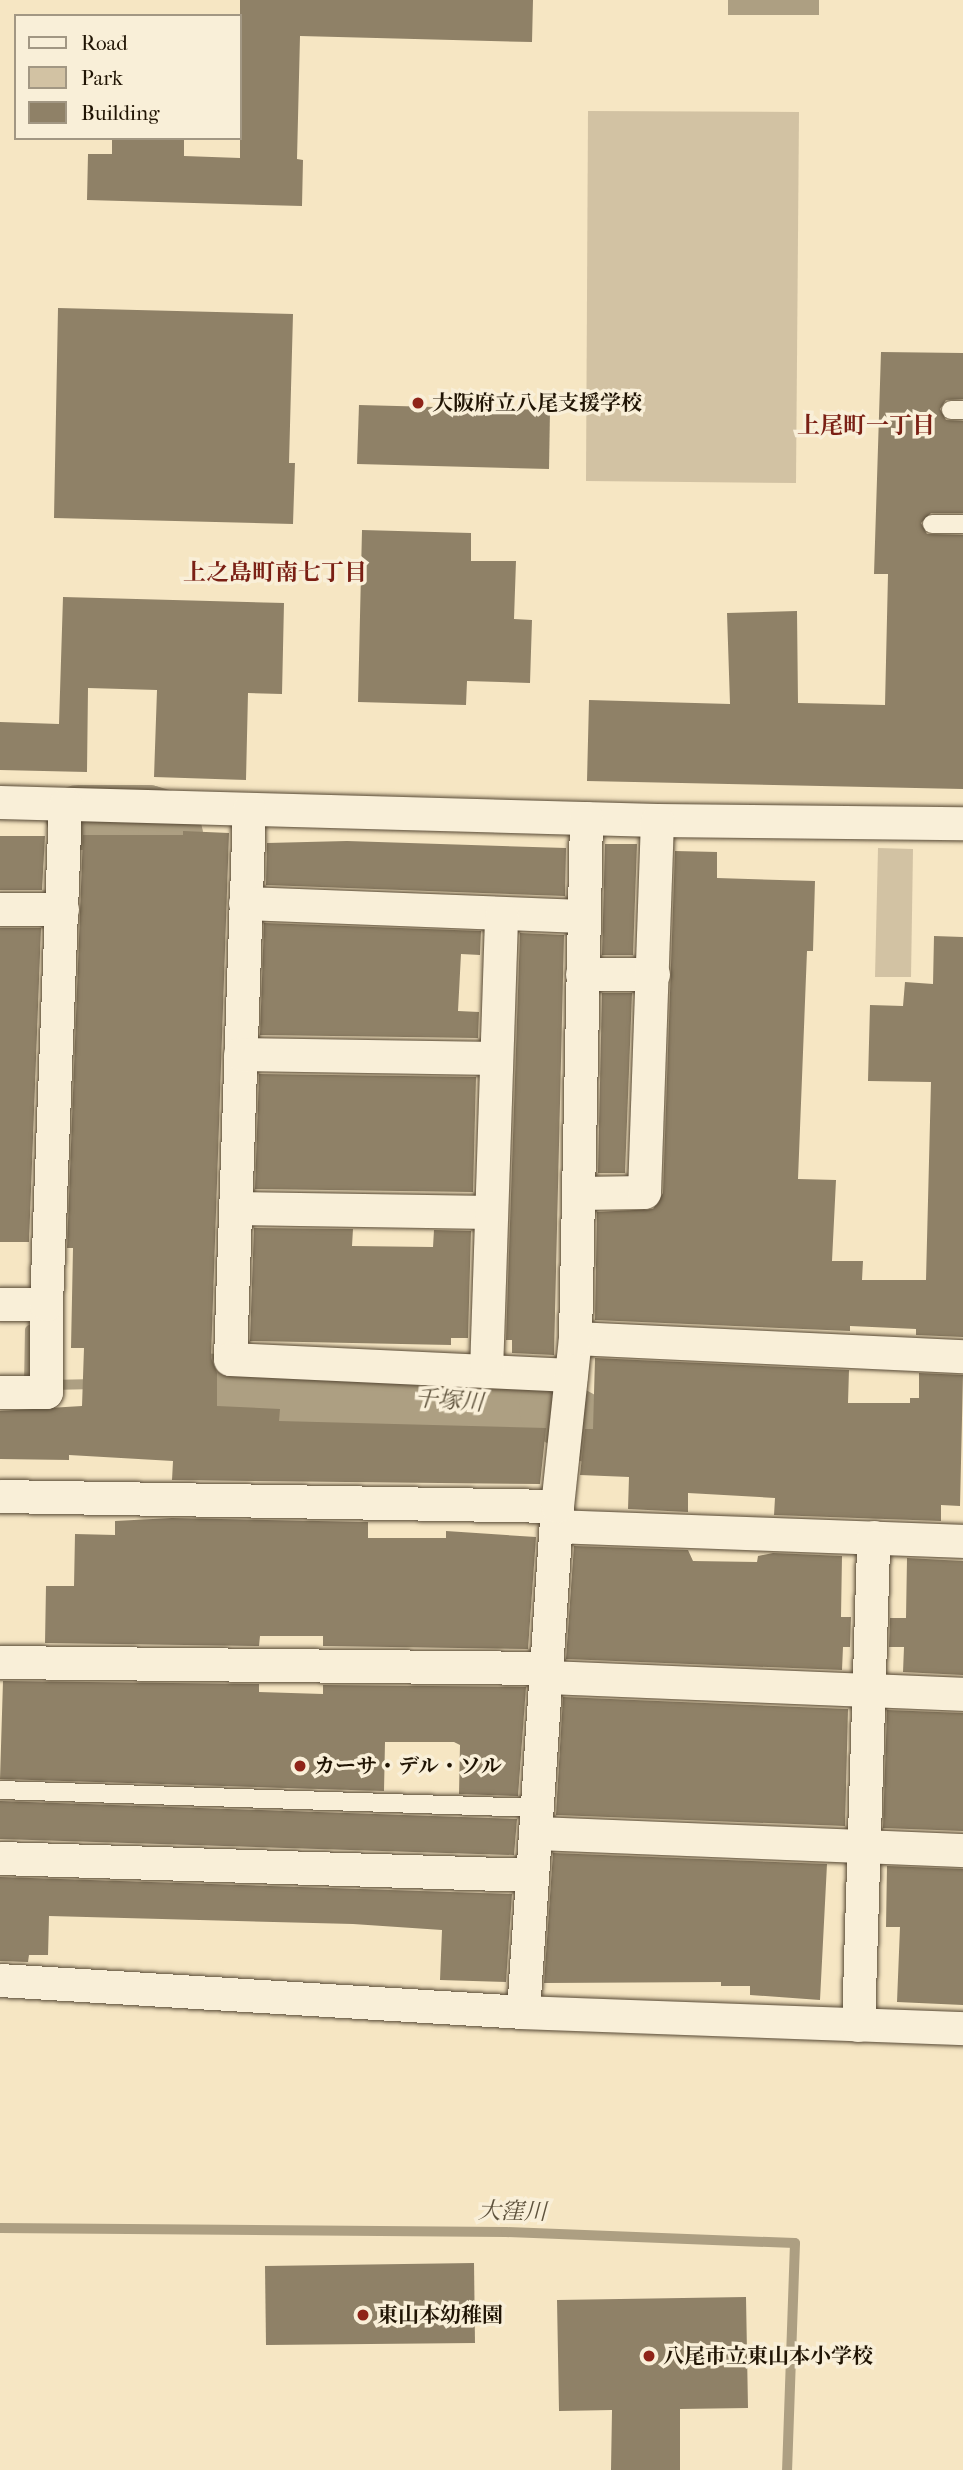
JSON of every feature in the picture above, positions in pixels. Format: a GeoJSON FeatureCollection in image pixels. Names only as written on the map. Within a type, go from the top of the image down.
{"type":"FeatureCollection","features":[{"type":"Feature","properties":{"kind":"street"},"geometry":{"type":"LineString","coordinates":[[0,803],[65,813],[248,809],[657,820],[963,823]]}},
{"type":"Feature","properties":{"kind":"street"},"geometry":{"type":"LineString","coordinates":[[248,809],[229,1359],[571,1375]]}},
{"type":"Feature","properties":{"kind":"street"},"geometry":{"type":"LineString","coordinates":[[0,1392],[46,1392],[46,1304],[65,813]]}},
{"type":"Feature","properties":{"kind":"street"},"geometry":{"type":"LineString","coordinates":[[523,2012],[556,1516],[575,1338],[586,818]]}},
{"type":"Feature","properties":{"kind":"street"},"geometry":{"type":"LineString","coordinates":[[578,1193],[644,1192],[657,820]]}},
{"type":"Feature","properties":{"kind":"street"},"geometry":{"type":"LineString","coordinates":[[244,903],[500,915],[582,916]]}},
{"type":"Feature","properties":{"kind":"street"},"geometry":{"type":"LineString","coordinates":[[0,909],[62,909]]}},
{"type":"Feature","properties":{"kind":"street"},"geometry":{"type":"LineString","coordinates":[[486,1371],[500,915]]}},
{"type":"Feature","properties":{"kind":"street"},"geometry":{"type":"LineString","coordinates":[[582,974],[653,974]]}},
{"type":"Feature","properties":{"kind":"street"},"geometry":{"type":"LineString","coordinates":[[240,1054],[495,1058]]}},
{"type":"Feature","properties":{"kind":"street"},"geometry":{"type":"LineString","coordinates":[[234,1208],[491,1212]]}},
{"type":"Feature","properties":{"kind":"street"},"geometry":{"type":"LineString","coordinates":[[0,1304],[46,1304]]}},
{"type":"Feature","properties":{"kind":"street"},"geometry":{"type":"LineString","coordinates":[[575,1338],[963,1356]]}},
{"type":"Feature","properties":{"kind":"street"},"geometry":{"type":"LineString","coordinates":[[0,1496],[556,1516],[963,1541]]}},
{"type":"Feature","properties":{"kind":"street"},"geometry":{"type":"LineString","coordinates":[[858,2025],[873,1537]]}},
{"type":"Feature","properties":{"kind":"street"},"geometry":{"type":"LineString","coordinates":[[0,1662],[546,1672],[963,1694]]}},
{"type":"Feature","properties":{"kind":"street"},"geometry":{"type":"LineString","coordinates":[[536,1821],[862,1846],[963,1850]]}},
{"type":"Feature","properties":{"kind":"street"},"geometry":{"type":"LineString","coordinates":[[0,1857],[532,1875]]}},
{"type":"Feature","properties":{"kind":"street"},"geometry":{"type":"LineString","coordinates":[[0,1980],[523,2012],[963,2028]]}},
{"type":"Feature","properties":{"kind":"lane"},"geometry":{"type":"LineString","coordinates":[[932,524],[963,524]]}},
{"type":"Feature","properties":{"kind":"lane"},"geometry":{"type":"LineString","coordinates":[[0,1790],[536,1821]]}},
{"type":"Feature","properties":{"kind":"green space"},"geometry":{"type":"Polygon","coordinates":[[[588,111],[799,112],[796,483],[586,481],[588,111]]]}},
{"type":"Feature","properties":{"kind":"green space"},"geometry":{"type":"Polygon","coordinates":[[[878,848],[913,849],[911,977],[875,977],[878,848]]]}},
{"type":"Feature","properties":{"kind":"shaded area"},"geometry":{"type":"Polygon","coordinates":[[[728,0],[819,0],[819,15],[728,15],[728,0]]]}},
{"type":"Feature","properties":{"kind":"building"},"geometry":{"type":"Polygon","coordinates":[[[240,0],[533,0],[532,42],[300,36],[297,159],[303,160],[302,206],[87,200],[88,154],[112,154],[112,140],[184,140],[184,156],[240,158],[240,0]]]}},
{"type":"Feature","properties":{"kind":"building"},"geometry":{"type":"Polygon","coordinates":[[[58,308],[293,314],[289,463],[295,463],[293,524],[54,518],[58,308]]]}},
{"type":"Feature","properties":{"kind":"building"},"geometry":{"type":"Polygon","coordinates":[[[881,352],[963,353],[963,399],[946,400],[940,409],[946,420],[963,421],[963,513],[931,513],[921,523],[927,534],[963,535],[963,789],[587,781],[589,700],[730,704],[727,613],[797,611],[798,703],[885,705],[888,574],[874,574],[881,352]]]}},
{"type":"Feature","properties":{"kind":"building"},"geometry":{"type":"Polygon","coordinates":[[[359,405],[550,410],[549,469],[357,464],[359,405]]]}},
{"type":"Feature","properties":{"kind":"building"},"geometry":{"type":"Polygon","coordinates":[[[362,530],[471,533],[471,561],[516,561],[514,619],[532,620],[530,683],[467,681],[466,705],[358,702],[362,530]]]}},
{"type":"Feature","properties":{"kind":"building"},"geometry":{"type":"Polygon","coordinates":[[[63,597],[284,603],[282,694],[248,693],[246,780],[154,777],[157,690],[88,688],[87,772],[0,770],[0,722],[59,724],[63,597]]]}},
{"type":"Feature","properties":{"kind":"building"},"geometry":{"type":"Polygon","coordinates":[[[183,831],[229,833],[211,1358],[217,1373],[217,1406],[280,1409],[279,1421],[546,1428],[540,1484],[172,1480],[173,1461],[69,1455],[69,1460],[0,1459],[0,1411],[82,1406],[84,1348],[71,1348],[73,1248],[67,1248],[83,835],[183,835],[183,831]]]}},
{"type":"Feature","properties":{"kind":"building"},"geometry":{"type":"Polygon","coordinates":[[[0,836],[45,836],[42,890],[0,890],[0,836]]]}},
{"type":"Feature","properties":{"kind":"building"},"geometry":{"type":"Polygon","coordinates":[[[347,841],[566,848],[565,896],[266,885],[267,843],[347,841]]]}},
{"type":"Feature","properties":{"kind":"building"},"geometry":{"type":"Polygon","coordinates":[[[605,844],[637,844],[633,955],[602,955],[605,844]]]}},
{"type":"Feature","properties":{"kind":"building"},"geometry":{"type":"Polygon","coordinates":[[[675,851],[717,852],[717,878],[815,881],[813,951],[807,951],[798,1179],[836,1180],[832,1261],[863,1261],[862,1280],[926,1280],[931,1082],[868,1081],[870,1005],[903,1006],[905,982],[933,984],[934,936],[963,937],[963,1337],[916,1335],[916,1329],[850,1326],[850,1331],[595,1320],[597,1212],[653,1209],[663,1193],[675,851]]]}},
{"type":"Feature","properties":{"kind":"building"},"geometry":{"type":"Polygon","coordinates":[[[264,923],[481,931],[480,955],[461,954],[458,1011],[479,1012],[478,1038],[260,1035],[264,923]]]}},
{"type":"Feature","properties":{"kind":"building"},"geometry":{"type":"Polygon","coordinates":[[[0,928],[41,928],[29,1242],[0,1242],[0,928]]]}},
{"type":"Feature","properties":{"kind":"building"},"geometry":{"type":"Polygon","coordinates":[[[520,933],[564,935],[554,1355],[512,1353],[512,1340],[506,1340],[520,933]]]}},
{"type":"Feature","properties":{"kind":"building"},"geometry":{"type":"Polygon","coordinates":[[[602,993],[632,993],[625,1173],[598,1173],[602,993]]]}},
{"type":"Feature","properties":{"kind":"building"},"geometry":{"type":"Polygon","coordinates":[[[259,1074],[476,1077],[473,1192],[255,1189],[259,1074]]]}},
{"type":"Feature","properties":{"kind":"building"},"geometry":{"type":"Polygon","coordinates":[[[254,1228],[353,1229],[352,1246],[433,1247],[434,1230],[471,1231],[468,1338],[451,1338],[451,1345],[250,1341],[254,1228]]]}},
{"type":"Feature","properties":{"kind":"building"},"geometry":{"type":"Polygon","coordinates":[[[595,1358],[849,1370],[848,1403],[910,1403],[910,1398],[919,1398],[919,1373],[963,1375],[960,1506],[941,1505],[941,1521],[774,1515],[775,1498],[688,1493],[688,1512],[628,1509],[629,1477],[580,1475],[585,1429],[593,1429],[595,1358]]]}},
{"type":"Feature","properties":{"kind":"building"},"geometry":{"type":"Polygon","coordinates":[[[172,1518],[368,1522],[368,1538],[446,1538],[446,1531],[536,1537],[528,1649],[323,1646],[323,1636],[260,1636],[259,1646],[45,1643],[46,1586],[74,1586],[75,1534],[115,1535],[115,1521],[172,1518]]]}},
{"type":"Feature","properties":{"kind":"building"},"geometry":{"type":"Polygon","coordinates":[[[574,1546],[688,1550],[693,1561],[757,1562],[758,1556],[773,1553],[842,1556],[841,1617],[851,1617],[850,1647],[843,1647],[842,1670],[566,1659],[574,1546]]]}},
{"type":"Feature","properties":{"kind":"building"},"geometry":{"type":"Polygon","coordinates":[[[907,1558],[963,1561],[963,1675],[903,1672],[904,1647],[889,1647],[890,1618],[906,1618],[907,1558]]]}},
{"type":"Feature","properties":{"kind":"building"},"geometry":{"type":"Polygon","coordinates":[[[3,1681],[259,1684],[259,1692],[323,1694],[323,1685],[526,1687],[518,1796],[459,1794],[460,1745],[454,1742],[385,1742],[384,1791],[0,1779],[3,1681]]]}},
{"type":"Feature","properties":{"kind":"building"},"geometry":{"type":"Polygon","coordinates":[[[563,1697],[848,1709],[845,1826],[556,1815],[563,1697]]]}},
{"type":"Feature","properties":{"kind":"building"},"geometry":{"type":"Polygon","coordinates":[[[887,1710],[963,1713],[963,1831],[883,1828],[887,1710]]]}},
{"type":"Feature","properties":{"kind":"building"},"geometry":{"type":"Polygon","coordinates":[[[0,1801],[517,1819],[514,1855],[0,1839],[0,1801]]]}},
{"type":"Feature","properties":{"kind":"building"},"geometry":{"type":"Polygon","coordinates":[[[553,1853],[827,1864],[820,2000],[750,1995],[750,1986],[721,1986],[721,1982],[544,1983],[553,1853]]]}},
{"type":"Feature","properties":{"kind":"building"},"geometry":{"type":"Polygon","coordinates":[[[887,1866],[963,1869],[963,2005],[897,2002],[900,1927],[886,1927],[887,1866]]]}},
{"type":"Feature","properties":{"kind":"building"},"geometry":{"type":"Polygon","coordinates":[[[0,1877],[512,1894],[506,1982],[440,1980],[442,1930],[353,1924],[49,1916],[48,1955],[29,1955],[28,1962],[0,1961],[0,1877]]]}},
{"type":"Feature","properties":{"kind":"building"},"geometry":{"type":"Polygon","coordinates":[[[474,2263],[475,2343],[266,2345],[265,2266],[474,2263]]]}},
{"type":"Feature","properties":{"kind":"building"},"geometry":{"type":"Polygon","coordinates":[[[746,2297],[748,2408],[680,2409],[680,2470],[611,2470],[612,2410],[559,2411],[557,2300],[746,2297]]]}},
{"type":"Feature","properties":{"kind":"waterway"},"geometry":{"type":"LineString","coordinates":[[78,817],[147,817],[164,822],[170,835],[164,925]]}},
{"type":"Feature","properties":{"kind":"waterway","name":"千塚川"},"geometry":{"type":"LineString","coordinates":[[29,1386],[30,1330]]}},
{"type":"Feature","properties":{"kind":"waterway","name":"千塚川"},"geometry":{"type":"LineString","coordinates":[[140,1355],[146,1369],[168,1383],[551,1408],[594,1431],[680,1435]]}},
{"type":"Feature","properties":{"kind":"waterway","name":"千塚川"},"geometry":{"type":"LineString","coordinates":[[49,1385],[96,1384]]}},
{"type":"Feature","properties":{"kind":"waterway","name":"大窪川"},"geometry":{"type":"LineString","coordinates":[[0,2228],[506,2232],[795,2243],[787,2470]]}},
{"type":"Feature","properties":{"kind":"place","name":"大阪府立八尾支援学校"},"geometry":{"type":"Point","coordinates":[418,403]}},
{"type":"Feature","properties":{"kind":"place","name":"カーサ・デル・ソル"},"geometry":{"type":"Point","coordinates":[300,1766]}},
{"type":"Feature","properties":{"kind":"place","name":"東山本幼稚園"},"geometry":{"type":"Point","coordinates":[363,2315]}},
{"type":"Feature","properties":{"kind":"place","name":"八尾市立東山本小学校"},"geometry":{"type":"Point","coordinates":[649,2356]}},
{"type":"Feature","properties":{"kind":"district","name":"上尾町一丁目"},"geometry":{"type":"Point","coordinates":[866,426]}},
{"type":"Feature","properties":{"kind":"district","name":"上之島町南七丁目"},"geometry":{"type":"Point","coordinates":[275,573]}}]}
